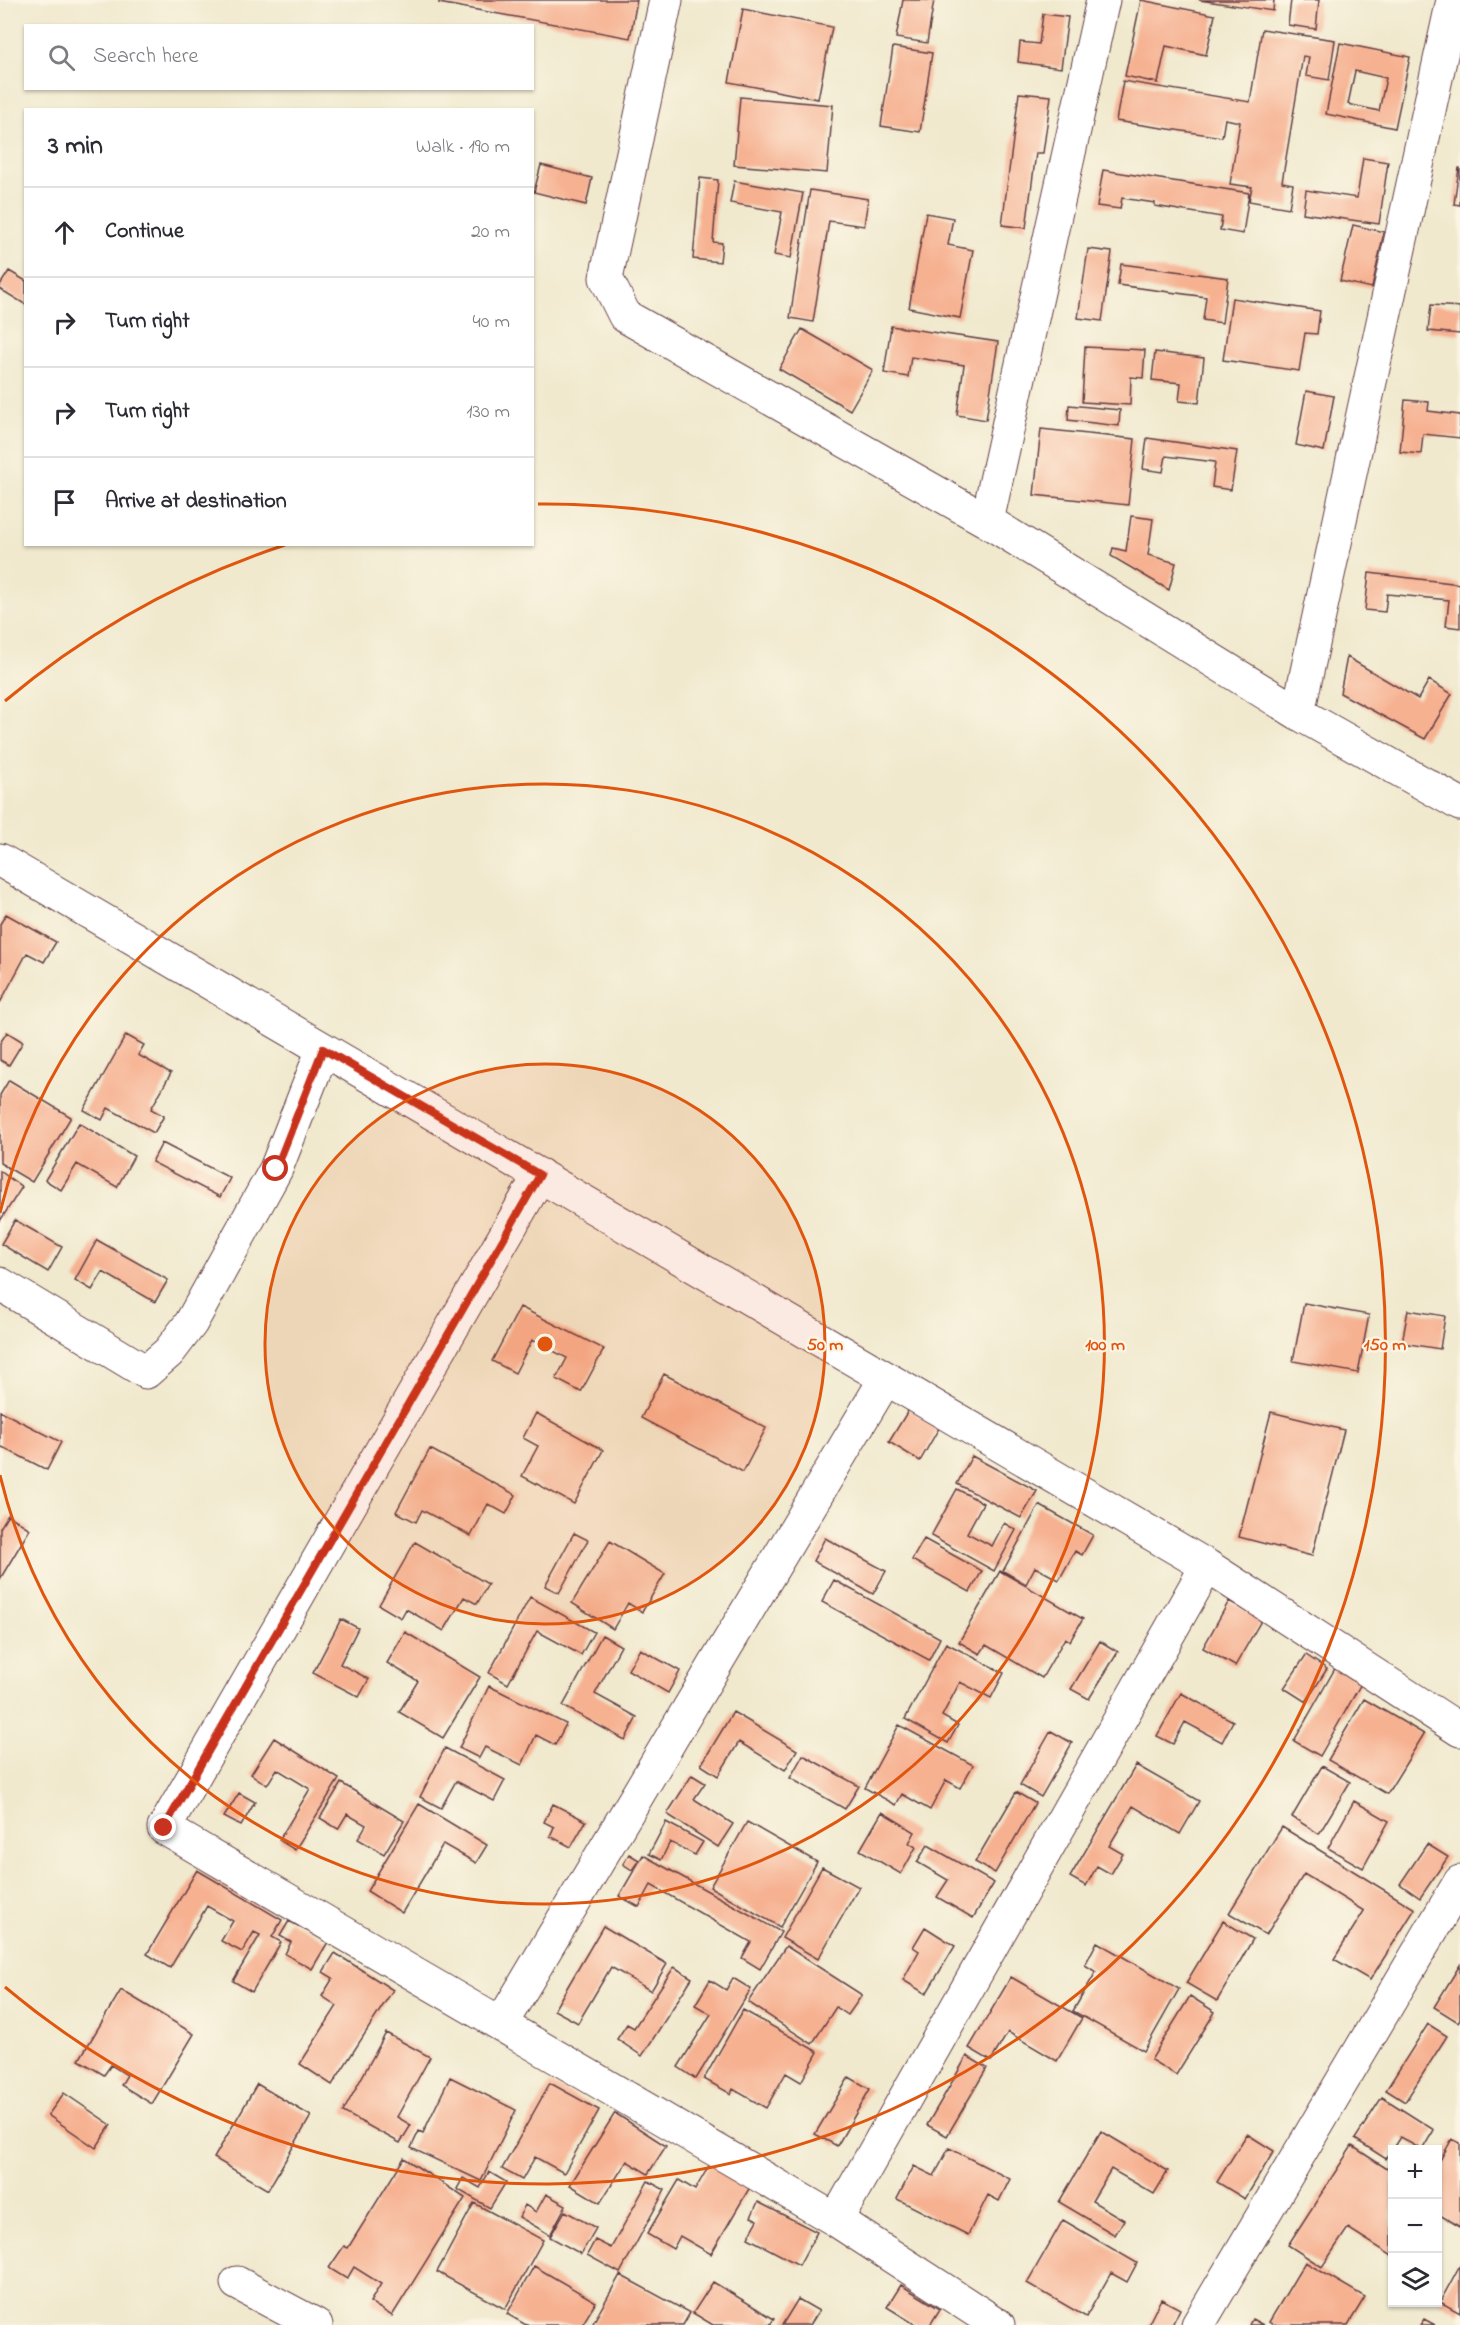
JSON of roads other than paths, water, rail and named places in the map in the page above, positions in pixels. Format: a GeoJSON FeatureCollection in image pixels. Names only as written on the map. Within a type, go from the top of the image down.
{"type":"FeatureCollection","features":[{"type":"Feature","properties":{"kind":"street"},"geometry":{"type":"LineString","coordinates":[[666,0],[606,278],[625,316],[987,521],[1298,713],[1460,804]]}},
{"type":"Feature","properties":{"kind":"street"},"geometry":{"type":"LineString","coordinates":[[987,521],[1103,0]]}},
{"type":"Feature","properties":{"kind":"street"},"geometry":{"type":"LineString","coordinates":[[1298,713],[1453,0]]}},
{"type":"Feature","properties":{"kind":"street"},"geometry":{"type":"LineString","coordinates":[[0,860],[1207,1566],[1460,1730]]}},
{"type":"Feature","properties":{"kind":"street"},"geometry":{"type":"LineString","coordinates":[[0,1284],[146,1372],[169,1352],[191,1323],[276,1169],[323,1049]]}},
{"type":"Feature","properties":{"kind":"street"},"geometry":{"type":"LineString","coordinates":[[540,1175],[164,1828],[836,2220],[998,2325]]}},
{"type":"Feature","properties":{"kind":"street"},"geometry":{"type":"LineString","coordinates":[[501,2024],[886,1378]]}},
{"type":"Feature","properties":{"kind":"street"},"geometry":{"type":"LineString","coordinates":[[836,2220],[1207,1566]]}},
{"type":"Feature","properties":{"kind":"street"},"geometry":{"type":"LineString","coordinates":[[1198,2325],[1460,1882]]}},
{"type":"Feature","properties":{"kind":"street"},"geometry":{"type":"LineString","coordinates":[[237,2283],[316,2325]]}}]}
